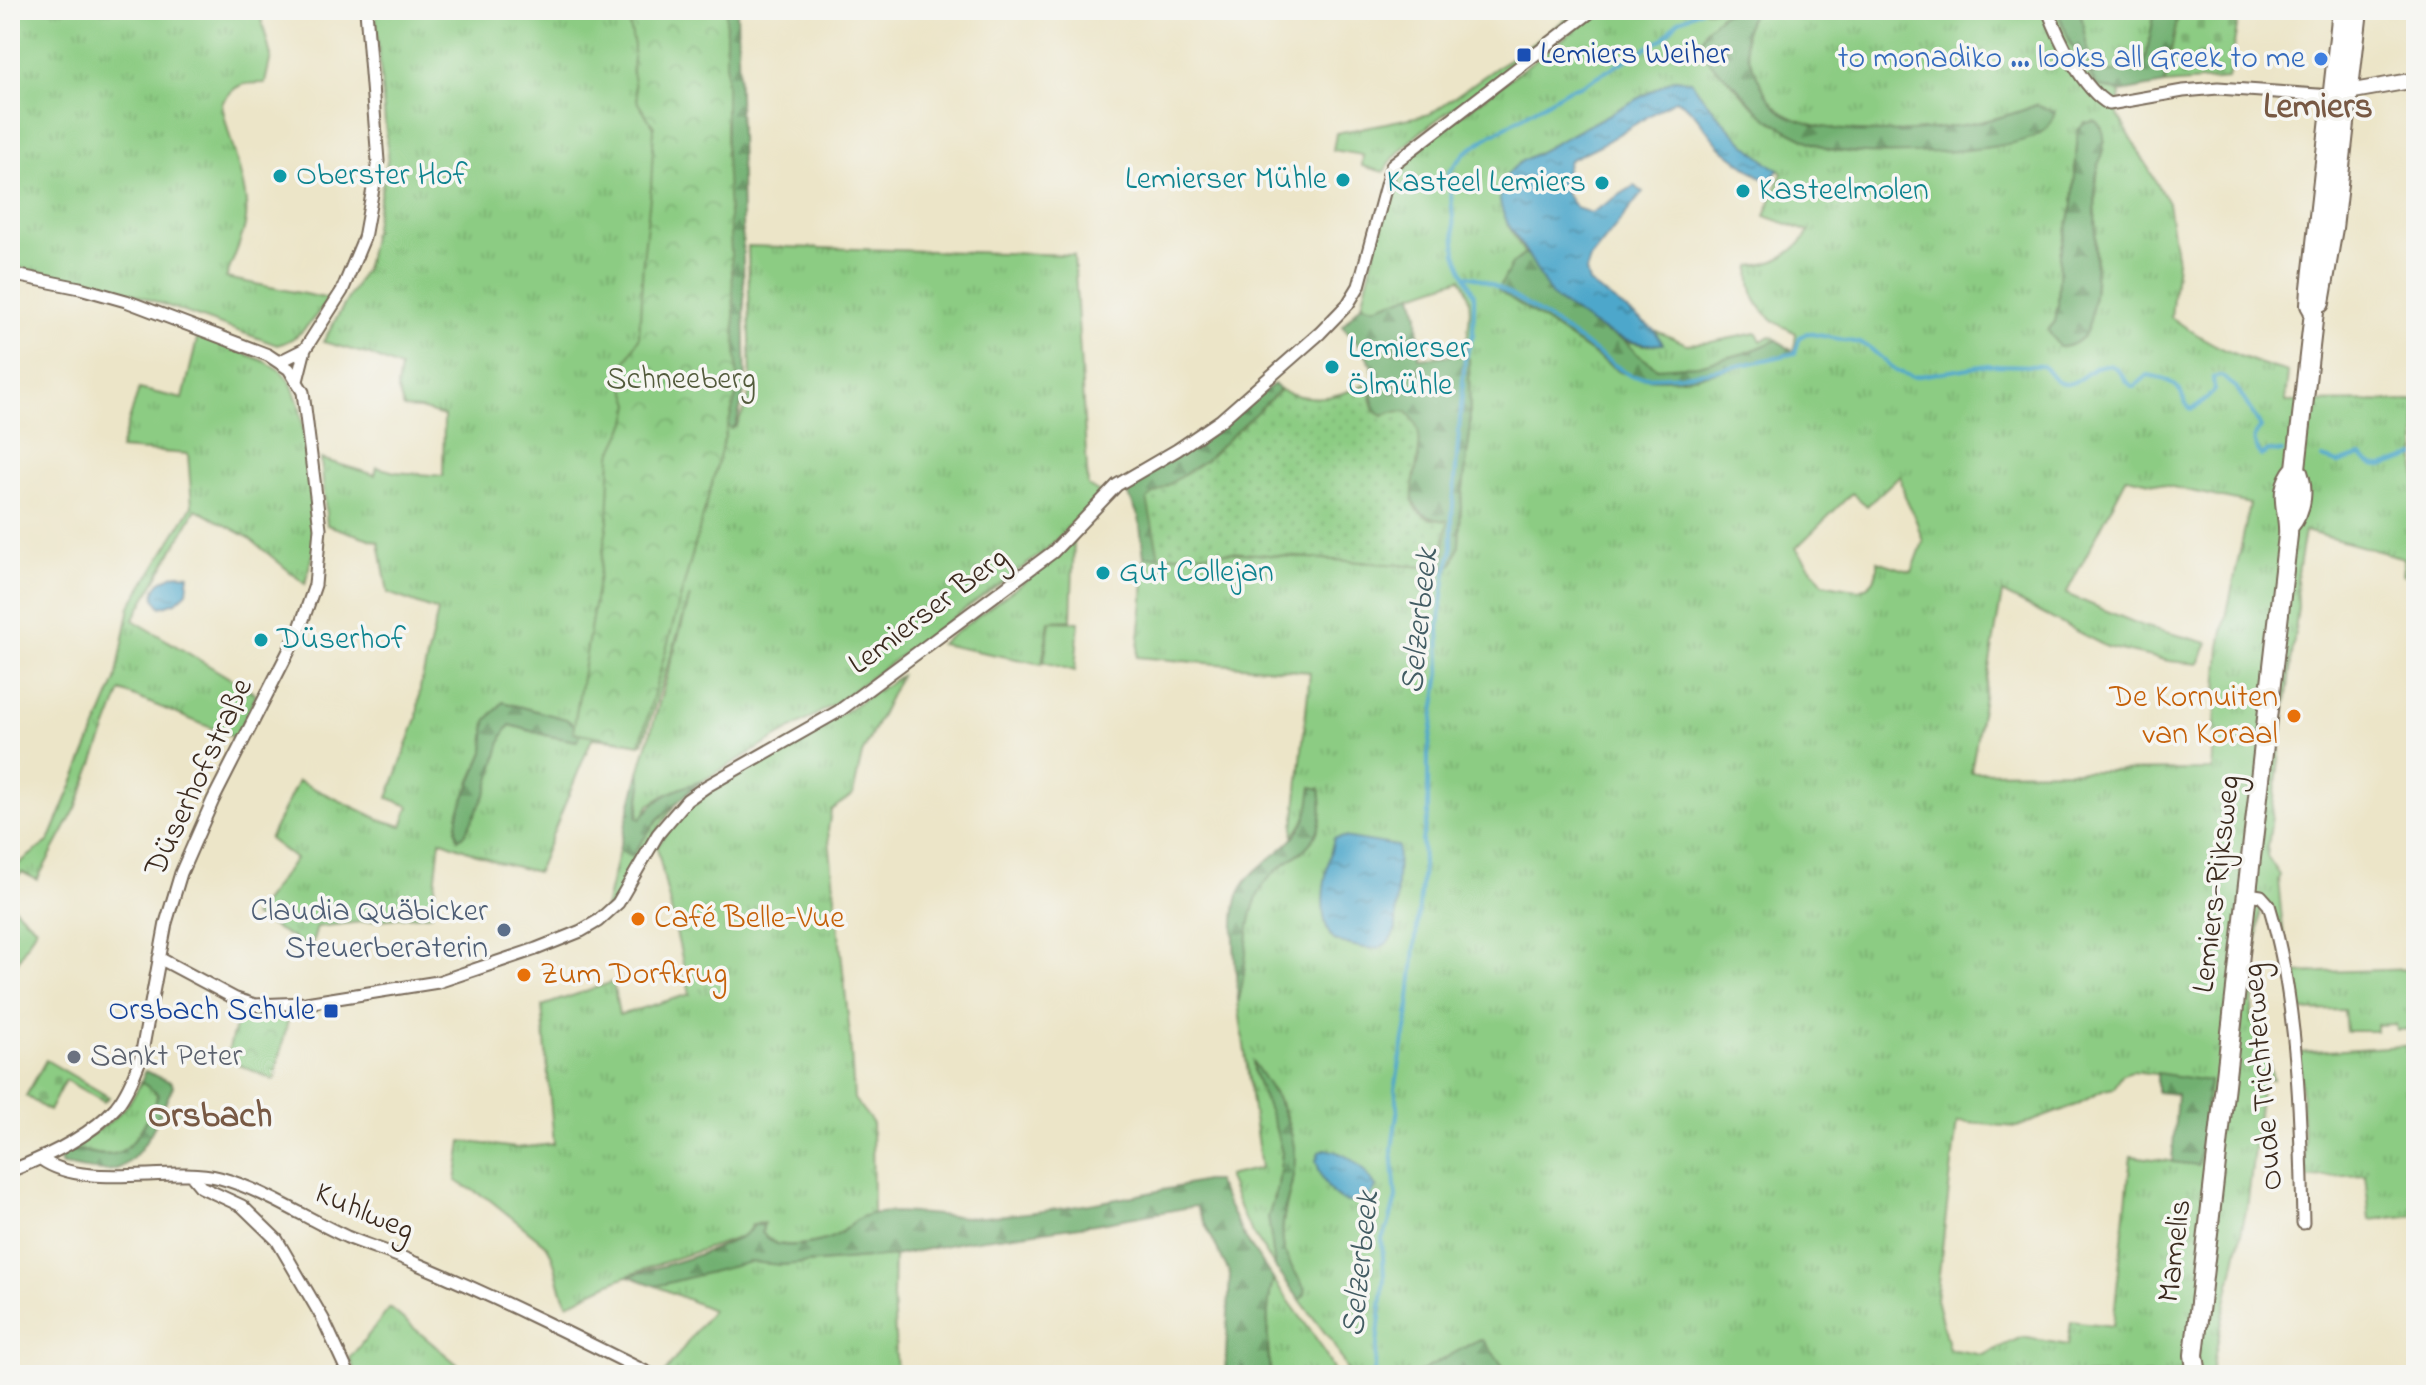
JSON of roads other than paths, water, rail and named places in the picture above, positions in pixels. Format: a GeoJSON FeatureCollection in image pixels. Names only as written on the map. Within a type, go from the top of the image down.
{"type":"FeatureCollection","features":[{"type":"Feature","properties":{"kind":"main road","name":"Lemiers-Rijksweg"},"geometry":{"type":"LineString","coordinates":[[2340,93],[2342,10]]}},
{"type":"Feature","properties":{"kind":"main road","name":"Lemiers-Rijksweg"},"geometry":{"type":"LineString","coordinates":[[2218,1154],[2289,526],[2302,496],[2296,468],[2314,312],[2310,305],[2311,296],[2340,93],[2358,10]]}},
{"type":"Feature","properties":{"kind":"main road","name":"Mamelis"},"geometry":{"type":"LineString","coordinates":[[2197,1375],[2194,1355],[2218,1154]]}},
{"type":"Feature","properties":{"kind":"main road","name":"Mamelis"},"geometry":{"type":"LineString","coordinates":[[2189,1375],[2194,1355]]}},
{"type":"Feature","properties":{"kind":"street"},"geometry":{"type":"LineString","coordinates":[[279,362],[305,349],[342,291],[364,238],[378,161],[366,10]]}},
{"type":"Feature","properties":{"kind":"street","name":"Lemierser Berg"},"geometry":{"type":"LineString","coordinates":[[159,958],[236,999],[255,1005],[306,1003],[438,982],[536,949],[598,921],[618,903],[658,834],[687,800],[839,711],[1053,552],[1117,485],[1221,420],[1320,333],[1348,304],[1359,286],[1393,164],[1593,10]]}},
{"type":"Feature","properties":{"kind":"street"},"geometry":{"type":"LineString","coordinates":[[2048,10],[2074,62],[2097,94],[2109,104],[2208,89],[2340,93],[2416,80]]}},
{"type":"Feature","properties":{"kind":"street"},"geometry":{"type":"LineString","coordinates":[[10,274],[126,301],[279,362],[297,381]]}},
{"type":"Feature","properties":{"kind":"street","name":"Düserhofstraße"},"geometry":{"type":"LineString","coordinates":[[10,1171],[41,1159],[106,1116],[125,1095],[141,1057],[166,923],[181,873],[213,800],[299,631],[315,585],[320,528],[303,392],[297,381],[305,349]]}},
{"type":"Feature","properties":{"kind":"street","name":"Oude Trichterweg"},"geometry":{"type":"LineString","coordinates":[[2248,894],[2261,896],[2269,905],[2286,983],[2301,1147],[2303,1223]]}},
{"type":"Feature","properties":{"kind":"street","name":"Kuhlweg"},"geometry":{"type":"LineString","coordinates":[[41,1159],[53,1168],[104,1175],[218,1178],[243,1186],[336,1232],[412,1261],[555,1326],[652,1375]]}},
{"type":"Feature","properties":{"kind":"street"},"geometry":{"type":"LineString","coordinates":[[192,1176],[201,1187],[242,1206],[277,1240],[323,1319],[349,1375]]}},
{"type":"Feature","properties":{"kind":"water"},"geometry":{"type":"Polygon","coordinates":[[[1674,79],[1691,81],[1731,130],[1778,170],[1769,183],[1723,149],[1695,115],[1675,100],[1569,160],[1561,187],[1576,208],[1591,213],[1634,186],[1643,192],[1590,259],[1586,271],[1589,283],[1654,330],[1663,344],[1638,343],[1605,331],[1555,299],[1508,223],[1502,210],[1501,185],[1508,173],[1522,161],[1674,79]]]}},
{"type":"Feature","properties":{"kind":"water"},"geometry":{"type":"Polygon","coordinates":[[[178,574],[189,575],[187,592],[176,602],[161,607],[155,599],[156,589],[164,580],[178,574]]]}},
{"type":"Feature","properties":{"kind":"water"},"geometry":{"type":"Polygon","coordinates":[[[1334,838],[1398,846],[1396,928],[1391,938],[1378,948],[1361,948],[1333,940],[1327,929],[1323,904],[1326,876],[1334,838]]]}},
{"type":"Feature","properties":{"kind":"water"},"geometry":{"type":"Polygon","coordinates":[[[1325,1149],[1355,1162],[1366,1173],[1376,1187],[1368,1198],[1350,1202],[1333,1194],[1316,1160],[1319,1152],[1325,1149]]]}},
{"type":"Feature","properties":{"kind":"waterway","name":"Selzerbeek"},"geometry":{"type":"LineString","coordinates":[[1374,1375],[1384,1278],[1382,1238],[1396,1198],[1392,1149],[1398,1107],[1395,1089],[1408,1018],[1423,866],[1422,840],[1428,817],[1428,754],[1440,672],[1439,627],[1446,572],[1452,552],[1465,358],[1473,335],[1474,295],[1456,254],[1449,172],[1465,153],[1485,139],[1664,38],[1678,21],[1701,10]]}},
{"type":"Feature","properties":{"kind":"waterway"},"geometry":{"type":"LineString","coordinates":[[1466,276],[1479,278],[1522,302],[1631,376],[1693,374],[1795,353],[1800,337],[1807,333],[1860,343],[1896,371],[1913,377],[1988,365],[2043,366],[2063,384],[2077,380],[2097,367],[2112,366],[2134,387],[2148,375],[2170,382],[2191,409],[2209,396],[2214,390],[2213,378],[2221,376],[2236,387],[2258,422],[2261,428],[2255,441],[2261,456],[2269,451],[2282,452]]}},
{"type":"Feature","properties":{"kind":"waterway"},"geometry":{"type":"LineString","coordinates":[[2322,458],[2338,463],[2361,456],[2371,464],[2382,466],[2416,456]]}},
{"type":"Feature","properties":{"kind":"place","name":"Lemiers Weiher"},"geometry":{"type":"Point","coordinates":[1524,55]}},
{"type":"Feature","properties":{"kind":"place","name":"to monadiko ... looks all Greek to me"},"geometry":{"type":"Point","coordinates":[2321,59]}},
{"type":"Feature","properties":{"kind":"place","name":"Oberster Hof"},"geometry":{"type":"Point","coordinates":[280,176]}},
{"type":"Feature","properties":{"kind":"place","name":"Lemierser Mühle"},"geometry":{"type":"Point","coordinates":[1343,180]}},
{"type":"Feature","properties":{"kind":"place","name":"Kasteel Lemiers"},"geometry":{"type":"Point","coordinates":[1602,183]}},
{"type":"Feature","properties":{"kind":"place","name":"Kasteelmolen"},"geometry":{"type":"Point","coordinates":[1743,191]}},
{"type":"Feature","properties":{"kind":"place","name":"Lemierser Ölmühle"},"geometry":{"type":"Point","coordinates":[1332,367]}},
{"type":"Feature","properties":{"kind":"place","name":"Gut Collejan"},"geometry":{"type":"Point","coordinates":[1103,573]}},
{"type":"Feature","properties":{"kind":"place","name":"Düserhof"},"geometry":{"type":"Point","coordinates":[261,640]}},
{"type":"Feature","properties":{"kind":"place","name":"De Kornuiten van Koraal"},"geometry":{"type":"Point","coordinates":[2294,716]}},
{"type":"Feature","properties":{"kind":"place","name":"Café Belle-Vue"},"geometry":{"type":"Point","coordinates":[638,919]}},
{"type":"Feature","properties":{"kind":"place","name":"Claudia Quäbicker Steuerberaterin"},"geometry":{"type":"Point","coordinates":[504,930]}},
{"type":"Feature","properties":{"kind":"place","name":"Zum Dorfkrug"},"geometry":{"type":"Point","coordinates":[524,975]}},
{"type":"Feature","properties":{"kind":"place","name":"Orsbach Schule"},"geometry":{"type":"Point","coordinates":[331,1011]}},
{"type":"Feature","properties":{"kind":"place","name":"Sankt Peter"},"geometry":{"type":"Point","coordinates":[74,1057]}},
{"type":"Feature","properties":{"kind":"district","name":"Lemiers"},"geometry":{"type":"Point","coordinates":[2318,108]}},
{"type":"Feature","properties":{"kind":"district","name":"Orsbach"},"geometry":{"type":"Point","coordinates":[210,1117]}},
{"type":"Feature","properties":{"kind":"park label","name":"Schneeberg"},"geometry":{"type":"Point","coordinates":[681,380]}}]}
